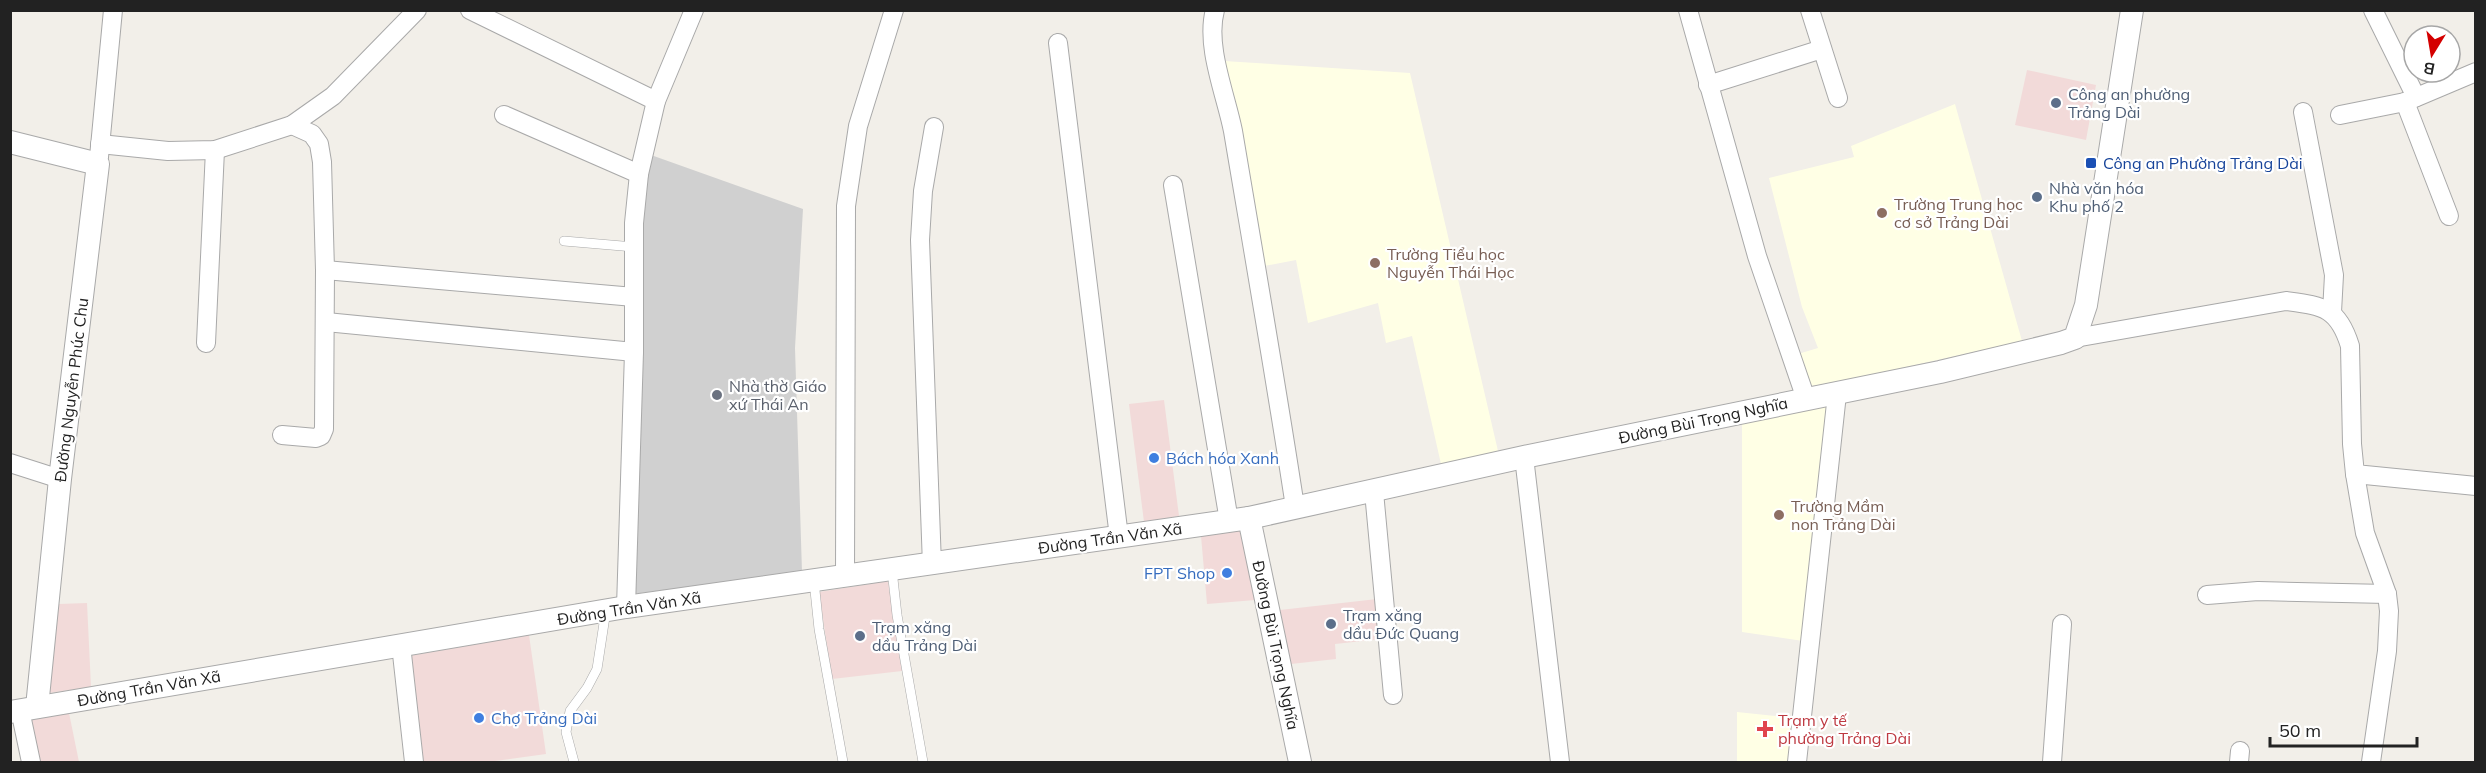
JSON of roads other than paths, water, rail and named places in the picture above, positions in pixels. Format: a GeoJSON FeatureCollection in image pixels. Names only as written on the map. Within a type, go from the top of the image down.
{"type":"FeatureCollection","features":[{"type":"Feature","properties":{"kind":"street"},"geometry":{"type":"LineString","coordinates":[[99,154],[113,10]]}},
{"type":"Feature","properties":{"kind":"street"},"geometry":{"type":"LineString","coordinates":[[10,142],[99,154],[215,150],[292,125],[333,96],[417,10]]}},
{"type":"Feature","properties":{"kind":"street"},"geometry":{"type":"LineString","coordinates":[[470,10],[656,101]]}},
{"type":"Feature","properties":{"kind":"street"},"geometry":{"type":"LineString","coordinates":[[616,608],[634,352],[634,224],[639,174],[656,101],[694,10]]}},
{"type":"Feature","properties":{"kind":"street"},"geometry":{"type":"LineString","coordinates":[[845,577],[846,206],[858,126],[894,10]]}},
{"type":"Feature","properties":{"kind":"street"},"geometry":{"type":"LineString","coordinates":[[1215,10],[1212,20],[1215,49],[1230,116],[1295,507]]}},
{"type":"Feature","properties":{"kind":"street"},"geometry":{"type":"LineString","coordinates":[[1688,10],[1757,256],[1806,399]]}},
{"type":"Feature","properties":{"kind":"street"},"geometry":{"type":"LineString","coordinates":[[1810,10],[1838,98]]}},
{"type":"Feature","properties":{"kind":"street"},"geometry":{"type":"LineString","coordinates":[[2132,10],[2120,76],[2090,284],[2075,338],[2286,301],[2313,305],[2332,312],[2346,333],[2350,346],[2352,444],[2355,474],[2365,533],[2387,594],[2388,641],[2371,762]]}},
{"type":"Feature","properties":{"kind":"street"},"geometry":{"type":"LineString","coordinates":[[2373,10],[2410,99],[2449,216]]}},
{"type":"Feature","properties":{"kind":"street"},"geometry":{"type":"LineString","coordinates":[[1058,43],[1119,537]]}},
{"type":"Feature","properties":{"kind":"street"},"geometry":{"type":"LineString","coordinates":[[1708,85],[1822,49]]}},
{"type":"Feature","properties":{"kind":"street"},"geometry":{"type":"LineString","coordinates":[[2340,115],[2410,99],[2475,72]]}},
{"type":"Feature","properties":{"kind":"street"},"geometry":{"type":"LineString","coordinates":[[2303,112],[2334,275],[2332,312]]}},
{"type":"Feature","properties":{"kind":"street"},"geometry":{"type":"LineString","coordinates":[[504,115],[639,174]]}},
{"type":"Feature","properties":{"kind":"street"},"geometry":{"type":"LineString","coordinates":[[282,435],[316,438],[321,436],[324,429],[326,322],[320,144],[312,134],[292,125]]}},
{"type":"Feature","properties":{"kind":"street"},"geometry":{"type":"LineString","coordinates":[[932,564],[920,240],[923,191],[934,127]]}},
{"type":"Feature","properties":{"kind":"street"},"geometry":{"type":"LineString","coordinates":[[206,343],[215,150]]}},
{"type":"Feature","properties":{"kind":"street","name":"Đường Nguyễn Phúc Chu"},"geometry":{"type":"LineString","coordinates":[[22,710],[60,479],[99,154]]}},
{"type":"Feature","properties":{"kind":"street"},"geometry":{"type":"LineString","coordinates":[[1173,185],[1239,519]]}},
{"type":"Feature","properties":{"kind":"street"},"geometry":{"type":"LineString","coordinates":[[325,270],[634,297]]}},
{"type":"Feature","properties":{"kind":"street"},"geometry":{"type":"LineString","coordinates":[[326,322],[634,352]]}},
{"type":"Feature","properties":{"kind":"street","name":"Đường Bùi Trọng Nghĩa"},"geometry":{"type":"LineString","coordinates":[[1300,762],[1239,519],[1374,492],[1524,457],[1837,394],[2041,349],[2075,338]]}},
{"type":"Feature","properties":{"kind":"street"},"geometry":{"type":"LineString","coordinates":[[1797,762],[1837,394]]}},
{"type":"Feature","properties":{"kind":"street"},"geometry":{"type":"LineString","coordinates":[[1524,457],[1560,762]]}},
{"type":"Feature","properties":{"kind":"street"},"geometry":{"type":"LineString","coordinates":[[10,463],[60,479]]}},
{"type":"Feature","properties":{"kind":"street"},"geometry":{"type":"LineString","coordinates":[[2355,474],[2475,486]]}},
{"type":"Feature","properties":{"kind":"street"},"geometry":{"type":"LineString","coordinates":[[1374,492],[1393,695]]}},
{"type":"Feature","properties":{"kind":"street","name":"Đường Trần Văn Xã"},"geometry":{"type":"LineString","coordinates":[[22,710],[616,608],[1239,519]]}},
{"type":"Feature","properties":{"kind":"street"},"geometry":{"type":"LineString","coordinates":[[2207,595],[2258,591],[2387,594]]}},
{"type":"Feature","properties":{"kind":"street"},"geometry":{"type":"LineString","coordinates":[[2052,762],[2061,624]]}},
{"type":"Feature","properties":{"kind":"street"},"geometry":{"type":"LineString","coordinates":[[401,645],[414,762]]}},
{"type":"Feature","properties":{"kind":"street"},"geometry":{"type":"LineString","coordinates":[[22,710],[31,762]]}},
{"type":"Feature","properties":{"kind":"lane"},"geometry":{"type":"LineString","coordinates":[[564,241],[634,247]]}},
{"type":"Feature","properties":{"kind":"lane"},"geometry":{"type":"LineString","coordinates":[[892,570],[897,615],[923,762]]}},
{"type":"Feature","properties":{"kind":"lane"},"geometry":{"type":"LineString","coordinates":[[814,581],[819,629],[843,762]]}},
{"type":"Feature","properties":{"kind":"lane"},"geometry":{"type":"LineString","coordinates":[[574,762],[566,732],[570,711],[587,688],[597,669],[616,608]]}},
{"type":"Feature","properties":{"kind":"place","name":"Công an phường Trảng Dài"},"geometry":{"type":"Point","coordinates":[2056,103]}},
{"type":"Feature","properties":{"kind":"place","name":"Công an Phường Trảng Dài"},"geometry":{"type":"Point","coordinates":[2091,163]}},
{"type":"Feature","properties":{"kind":"place","name":"Nhà văn hóa Khu phố 2"},"geometry":{"type":"Point","coordinates":[2037,197]}},
{"type":"Feature","properties":{"kind":"place","name":"Trường Trung học cơ sở Trảng Dài"},"geometry":{"type":"Point","coordinates":[1882,213]}},
{"type":"Feature","properties":{"kind":"place","name":"Trường Tiểu học Nguyễn Thái Học"},"geometry":{"type":"Point","coordinates":[1375,263]}},
{"type":"Feature","properties":{"kind":"place","name":"Nhà thờ Giáo xứ Thái An"},"geometry":{"type":"Point","coordinates":[717,395]}},
{"type":"Feature","properties":{"kind":"place","name":"Bách hóa Xanh"},"geometry":{"type":"Point","coordinates":[1154,458]}},
{"type":"Feature","properties":{"kind":"place","name":"Trường Mầm non Trảng Dài"},"geometry":{"type":"Point","coordinates":[1779,515]}},
{"type":"Feature","properties":{"kind":"place","name":"FPT Shop"},"geometry":{"type":"Point","coordinates":[1227,573]}},
{"type":"Feature","properties":{"kind":"place","name":"Trạm xăng dầu Đức Quang"},"geometry":{"type":"Point","coordinates":[1331,624]}},
{"type":"Feature","properties":{"kind":"place","name":"Trạm xăng dầu Trảng Dài"},"geometry":{"type":"Point","coordinates":[860,636]}},
{"type":"Feature","properties":{"kind":"place","name":"Chợ Trảng Dài"},"geometry":{"type":"Point","coordinates":[479,718]}},
{"type":"Feature","properties":{"kind":"place","name":"Trạm y tế phường Trảng Dài"},"geometry":{"type":"Point","coordinates":[1765,729]}}]}
